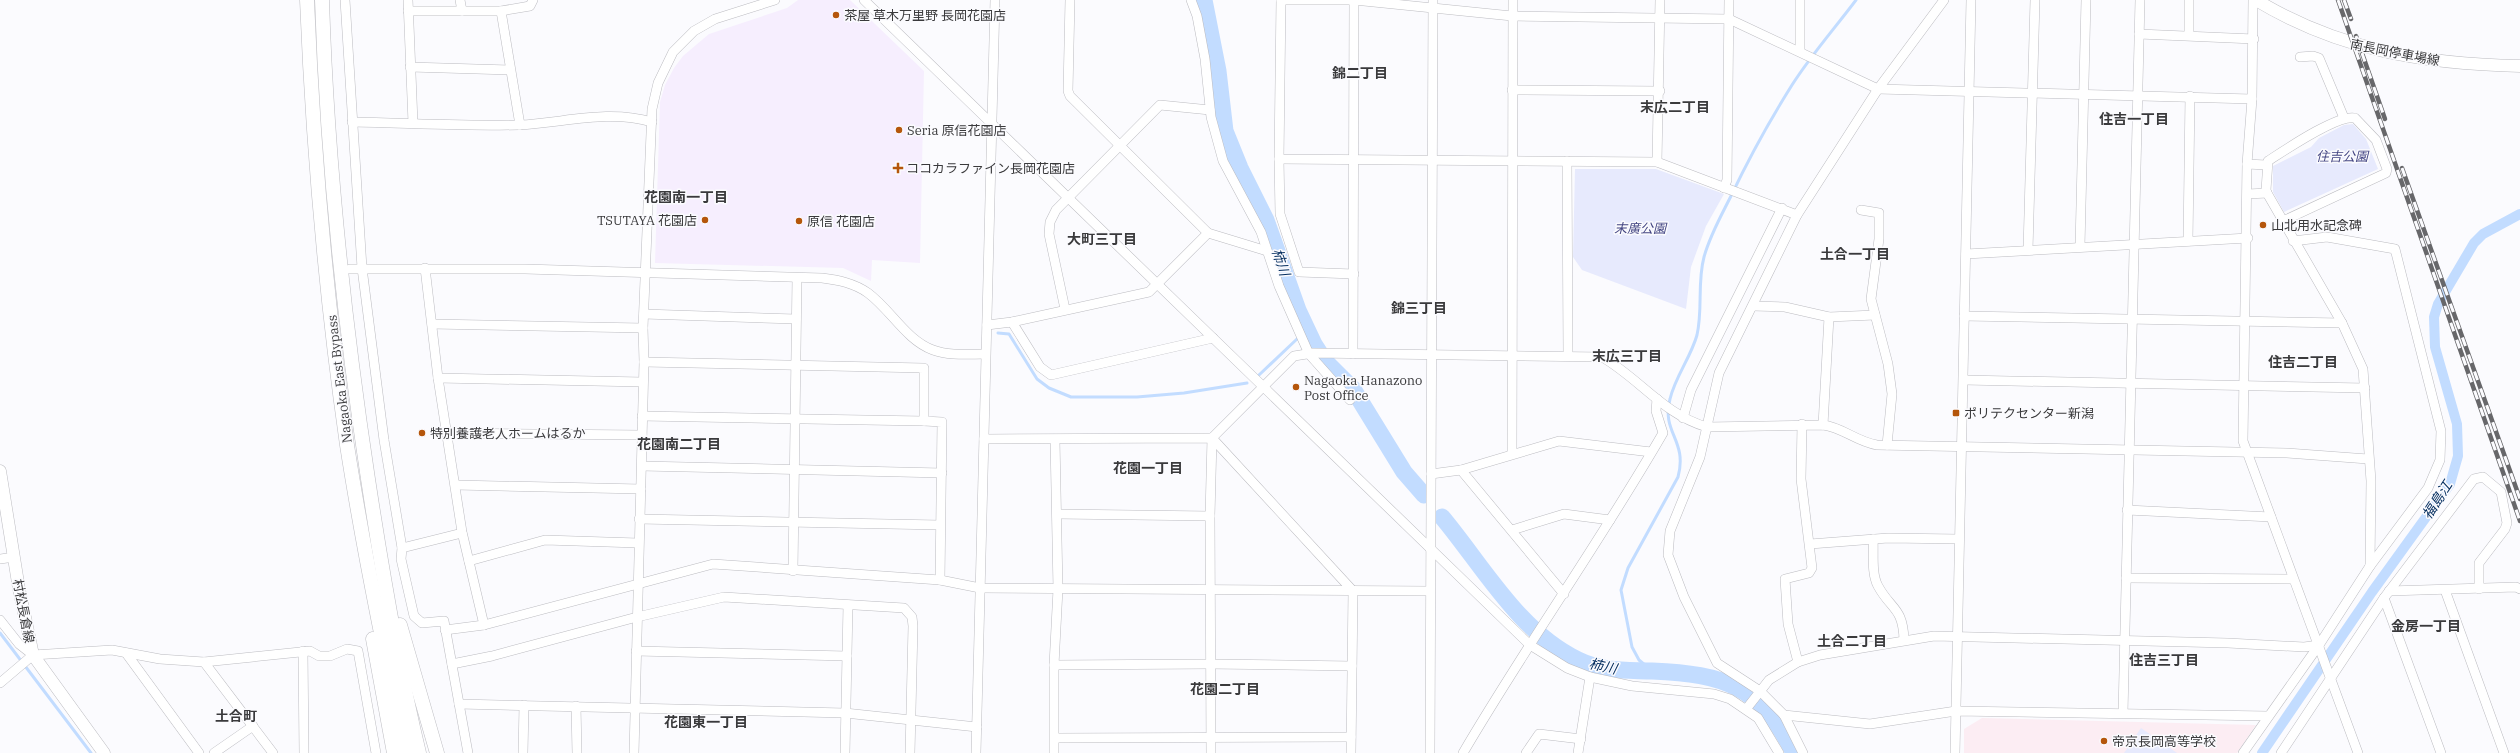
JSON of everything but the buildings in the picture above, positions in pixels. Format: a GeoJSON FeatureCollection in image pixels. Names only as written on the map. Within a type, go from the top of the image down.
{"type":"FeatureCollection","features":[{"type":"Feature","properties":{"kind":"highway","name":"Nagaoka East Bypass"},"geometry":{"type":"LineString","coordinates":[[307,0],[323,236],[347,445],[378,617],[406,753]]}},
{"type":"Feature","properties":{"kind":"highway","name":"Nagaoka East Bypass"},"geometry":{"type":"LineString","coordinates":[[322,0],[328,119],[348,340],[383,578],[419,753]]}},
{"type":"Feature","properties":{"kind":"highway"},"geometry":{"type":"LineString","coordinates":[[347,445],[358,549],[394,753]]}},
{"type":"Feature","properties":{"kind":"highway"},"geometry":{"type":"LineString","coordinates":[[383,578],[409,652],[437,753]]}},
{"type":"Feature","properties":{"kind":"main road","name":"南長岡停車場線"},"geometry":{"type":"LineString","coordinates":[[2254,0],[2306,27],[2351,44],[2407,56],[2453,62],[2520,66]]}},
{"type":"Feature","properties":{"kind":"main road","name":"村松長倉線"},"geometry":{"type":"LineString","coordinates":[[0,471],[14,557],[33,655],[104,753]]}},
{"type":"Feature","properties":{"kind":"street"},"geometry":{"type":"LineString","coordinates":[[345,0],[362,268],[388,470],[402,548],[401,559],[414,616],[422,623],[444,621],[468,753]]}},
{"type":"Feature","properties":{"kind":"street"},"geometry":{"type":"LineString","coordinates":[[408,0],[413,123]]}},
{"type":"Feature","properties":{"kind":"street"},"geometry":{"type":"LineString","coordinates":[[460,0],[462,11]]}},
{"type":"Feature","properties":{"kind":"street"},"geometry":{"type":"LineString","coordinates":[[408,11],[500,11],[530,6],[533,0]]}},
{"type":"Feature","properties":{"kind":"street"},"geometry":{"type":"LineString","coordinates":[[634,753],[638,543],[642,466],[644,362],[643,328],[652,109],[658,84],[673,52],[685,38],[715,19],[775,0]]}},
{"type":"Feature","properties":{"kind":"street"},"geometry":{"type":"LineString","coordinates":[[864,0],[1070,198],[1432,552],[1535,637],[1567,668],[1590,677],[1632,686],[1714,694],[1749,706],[1768,730],[1779,753]]}},
{"type":"Feature","properties":{"kind":"street"},"geometry":{"type":"LineString","coordinates":[[976,753],[995,0]]}},
{"type":"Feature","properties":{"kind":"street"},"geometry":{"type":"LineString","coordinates":[[1070,0],[1068,92],[1070,96],[1208,233],[1267,251]]}},
{"type":"Feature","properties":{"kind":"street"},"geometry":{"type":"LineString","coordinates":[[1191,0],[1197,16],[1205,59],[1210,110],[1223,161],[1261,232],[1279,286],[1311,354],[1350,400]]}},
{"type":"Feature","properties":{"kind":"street"},"geometry":{"type":"LineString","coordinates":[[1354,274],[1299,272],[1280,214],[1279,159],[1282,0],[1354,0],[1433,4],[1512,16],[1729,19],[1803,52],[1878,89],[2138,97],[2190,96],[2252,100]]}},
{"type":"Feature","properties":{"kind":"street"},"geometry":{"type":"LineString","coordinates":[[1353,354],[1354,0]]}},
{"type":"Feature","properties":{"kind":"street"},"geometry":{"type":"LineString","coordinates":[[1512,454],[1511,356],[1513,0]]}},
{"type":"Feature","properties":{"kind":"street"},"geometry":{"type":"LineString","coordinates":[[1657,162],[1660,91],[1660,0]]}},
{"type":"Feature","properties":{"kind":"street"},"geometry":{"type":"LineString","coordinates":[[1725,188],[1727,180],[1729,0]]}},
{"type":"Feature","properties":{"kind":"street"},"geometry":{"type":"LineString","coordinates":[[1800,0],[1803,52]]}},
{"type":"Feature","properties":{"kind":"street"},"geometry":{"type":"LineString","coordinates":[[1803,753],[1784,715],[1760,692],[1717,662],[1684,597],[1668,555],[1670,531],[1683,496],[1695,471],[1719,373],[1797,215],[1878,89],[1944,0]]}},
{"type":"Feature","properties":{"kind":"street"},"geometry":{"type":"LineString","coordinates":[[1955,753],[1971,0]]}},
{"type":"Feature","properties":{"kind":"street"},"geometry":{"type":"LineString","coordinates":[[2028,250],[2034,0]]}},
{"type":"Feature","properties":{"kind":"street"},"geometry":{"type":"LineString","coordinates":[[2080,246],[2086,0]]}},
{"type":"Feature","properties":{"kind":"street"},"geometry":{"type":"LineString","coordinates":[[2123,713],[2129,382],[2140,0]]}},
{"type":"Feature","properties":{"kind":"street"},"geometry":{"type":"LineString","coordinates":[[2189,0],[2189,35]]}},
{"type":"Feature","properties":{"kind":"street"},"geometry":{"type":"LineString","coordinates":[[2254,0],[2252,100],[2247,164],[2248,238],[2243,430],[2247,453],[2358,753]]}},
{"type":"Feature","properties":{"kind":"street"},"geometry":{"type":"LineString","coordinates":[[1430,753],[1433,4]]}},
{"type":"Feature","properties":{"kind":"street"},"geometry":{"type":"LineString","coordinates":[[500,11],[520,125]]}},
{"type":"Feature","properties":{"kind":"street"},"geometry":{"type":"LineString","coordinates":[[2139,34],[2254,39]]}},
{"type":"Feature","properties":{"kind":"street"},"geometry":{"type":"LineString","coordinates":[[2300,57],[2313,56],[2319,58],[2344,118]]}},
{"type":"Feature","properties":{"kind":"street"},"geometry":{"type":"LineString","coordinates":[[410,67],[510,70]]}},
{"type":"Feature","properties":{"kind":"street"},"geometry":{"type":"LineString","coordinates":[[1512,90],[1660,91]]}},
{"type":"Feature","properties":{"kind":"street"},"geometry":{"type":"LineString","coordinates":[[2188,241],[2190,96]]}},
{"type":"Feature","properties":{"kind":"street"},"geometry":{"type":"LineString","coordinates":[[1065,309],[1049,234],[1050,222],[1056,210],[1070,198],[1160,105],[1210,110]]}},
{"type":"Feature","properties":{"kind":"street"},"geometry":{"type":"LineString","coordinates":[[352,122],[520,125],[576,118],[632,116],[652,122]]}},
{"type":"Feature","properties":{"kind":"street"},"geometry":{"type":"LineString","coordinates":[[2283,221],[2386,172],[2387,169],[2376,140],[2355,118],[2344,118],[2306,137],[2268,161],[2266,165],[2267,193],[2294,241],[2342,324],[2363,369],[2368,459],[2371,481],[2370,566]]}},
{"type":"Feature","properties":{"kind":"street"},"geometry":{"type":"LineString","coordinates":[[1279,159],[1354,161],[1433,159],[1657,162],[1741,195],[1782,208],[1797,215]]}},
{"type":"Feature","properties":{"kind":"street"},"geometry":{"type":"LineString","coordinates":[[1567,161],[1568,355]]}},
{"type":"Feature","properties":{"kind":"street"},"geometry":{"type":"LineString","coordinates":[[2247,164],[2266,165]]}},
{"type":"Feature","properties":{"kind":"street"},"geometry":{"type":"LineString","coordinates":[[2248,194],[2267,193]]}},
{"type":"Feature","properties":{"kind":"street"},"geometry":{"type":"LineString","coordinates":[[1680,417],[1782,208]]}},
{"type":"Feature","properties":{"kind":"street"},"geometry":{"type":"LineString","coordinates":[[1861,210],[1879,213],[1879,239],[1871,299],[1888,364],[1892,394],[1887,445]]}},
{"type":"Feature","properties":{"kind":"street"},"geometry":{"type":"LineString","coordinates":[[986,325],[1012,322],[1065,309],[1149,292],[1208,233]]}},
{"type":"Feature","properties":{"kind":"street"},"geometry":{"type":"LineString","coordinates":[[2243,753],[2268,716],[2319,648],[2370,566],[2416,506],[2436,474],[2440,460],[2441,431],[2396,249],[2327,237],[2294,241]]}},
{"type":"Feature","properties":{"kind":"street"},"geometry":{"type":"LineString","coordinates":[[1966,254],[2080,246],[2134,245],[2248,238]]}},
{"type":"Feature","properties":{"kind":"street"},"geometry":{"type":"LineString","coordinates":[[350,268],[645,272],[822,278],[842,281],[854,286],[880,303],[917,341],[933,350],[954,353],[985,354]]}},
{"type":"Feature","properties":{"kind":"street"},"geometry":{"type":"LineString","coordinates":[[425,268],[438,378],[456,485],[462,533],[484,625]]}},
{"type":"Feature","properties":{"kind":"street"},"geometry":{"type":"LineString","coordinates":[[793,571],[797,278]]}},
{"type":"Feature","properties":{"kind":"street"},"geometry":{"type":"LineString","coordinates":[[1753,306],[1785,307],[1829,317],[1876,315]]}},
{"type":"Feature","properties":{"kind":"street"},"geometry":{"type":"LineString","coordinates":[[644,314],[796,319]]}},
{"type":"Feature","properties":{"kind":"street"},"geometry":{"type":"LineString","coordinates":[[1964,316],[2131,321],[2342,324]]}},
{"type":"Feature","properties":{"kind":"street"},"geometry":{"type":"LineString","coordinates":[[1823,425],[1829,317]]}},
{"type":"Feature","properties":{"kind":"street"},"geometry":{"type":"LineString","coordinates":[[1012,322],[1040,367],[1051,375],[1213,338]]}},
{"type":"Feature","properties":{"kind":"street"},"geometry":{"type":"LineString","coordinates":[[432,324],[643,328]]}},
{"type":"Feature","properties":{"kind":"street"},"geometry":{"type":"LineString","coordinates":[[1211,753],[1210,516],[1212,438],[1294,356],[1311,354],[1432,353],[1602,357],[1617,365],[1664,406],[1680,417],[1706,427],[1802,424],[1823,425],[1834,428],[1864,443],[1887,445],[2128,451],[2287,453],[2368,459]]}},
{"type":"Feature","properties":{"kind":"street"},"geometry":{"type":"LineString","coordinates":[[644,362],[924,368],[924,421]]}},
{"type":"Feature","properties":{"kind":"street"},"geometry":{"type":"LineString","coordinates":[[438,378],[643,382]]}},
{"type":"Feature","properties":{"kind":"street"},"geometry":{"type":"LineString","coordinates":[[1964,380],[2129,382],[2244,387],[2365,388]]}},
{"type":"Feature","properties":{"kind":"street"},"geometry":{"type":"LineString","coordinates":[[1463,753],[1535,637],[1564,594],[1663,433],[1656,412],[1657,399]]}},
{"type":"Feature","properties":{"kind":"street"},"geometry":{"type":"LineString","coordinates":[[642,416],[942,422],[940,580]]}},
{"type":"Feature","properties":{"kind":"street"},"geometry":{"type":"LineString","coordinates":[[1798,662],[1788,624],[1785,579],[1808,573],[1812,568],[1810,544],[1803,508],[1801,479],[1802,424]]}},
{"type":"Feature","properties":{"kind":"street"},"geometry":{"type":"LineString","coordinates":[[447,433],[642,435]]}},
{"type":"Feature","properties":{"kind":"street"},"geometry":{"type":"LineString","coordinates":[[984,439],[1055,440],[1212,438],[1352,591],[1351,753]]}},
{"type":"Feature","properties":{"kind":"street"},"geometry":{"type":"LineString","coordinates":[[1054,753],[1054,666],[1058,589],[1058,514],[1055,440]]}},
{"type":"Feature","properties":{"kind":"street"},"geometry":{"type":"LineString","coordinates":[[1432,474],[1461,470],[1512,454],[1559,442],[1651,452]]}},
{"type":"Feature","properties":{"kind":"street"},"geometry":{"type":"LineString","coordinates":[[642,466],[794,471],[942,473]]}},
{"type":"Feature","properties":{"kind":"street"},"geometry":{"type":"LineString","coordinates":[[1461,470],[1564,594]]}},
{"type":"Feature","properties":{"kind":"street"},"geometry":{"type":"LineString","coordinates":[[2281,753],[2330,676],[2387,595],[2474,479],[2483,477],[2501,492],[2507,523],[2479,563],[2479,589]]}},
{"type":"Feature","properties":{"kind":"street"},"geometry":{"type":"LineString","coordinates":[[456,485],[641,489]]}},
{"type":"Feature","properties":{"kind":"street"},"geometry":{"type":"LineString","coordinates":[[2127,510],[2271,517]]}},
{"type":"Feature","properties":{"kind":"street"},"geometry":{"type":"LineString","coordinates":[[1058,514],[1210,516]]}},
{"type":"Feature","properties":{"kind":"street"},"geometry":{"type":"LineString","coordinates":[[1512,530],[1564,514],[1610,520]]}},
{"type":"Feature","properties":{"kind":"street"},"geometry":{"type":"LineString","coordinates":[[639,519],[940,525]]}},
{"type":"Feature","properties":{"kind":"street"},"geometry":{"type":"LineString","coordinates":[[402,548],[462,533]]}},
{"type":"Feature","properties":{"kind":"street"},"geometry":{"type":"LineString","coordinates":[[1810,544],[1873,539],[1959,539]]}},
{"type":"Feature","properties":{"kind":"street"},"geometry":{"type":"LineString","coordinates":[[1873,539],[1874,569],[1877,585],[1899,614],[1904,640]]}},
{"type":"Feature","properties":{"kind":"street"},"geometry":{"type":"LineString","coordinates":[[469,561],[545,540],[638,543]]}},
{"type":"Feature","properties":{"kind":"street"},"geometry":{"type":"LineString","coordinates":[[0,559],[14,557]]}},
{"type":"Feature","properties":{"kind":"street"},"geometry":{"type":"LineString","coordinates":[[445,630],[484,625],[713,564],[793,571],[940,580],[980,588],[1430,591]]}},
{"type":"Feature","properties":{"kind":"street"},"geometry":{"type":"LineString","coordinates":[[2126,578],[2293,579]]}},
{"type":"Feature","properties":{"kind":"street"},"geometry":{"type":"LineString","coordinates":[[2387,595],[2444,590],[2516,587],[2520,589]]}},
{"type":"Feature","properties":{"kind":"street"},"geometry":{"type":"LineString","coordinates":[[2444,590],[2504,753]]}},
{"type":"Feature","properties":{"kind":"street"},"geometry":{"type":"LineString","coordinates":[[2387,595],[2441,753]]}},
{"type":"Feature","properties":{"kind":"street"},"geometry":{"type":"LineString","coordinates":[[452,664],[541,644],[637,617],[724,597],[904,608],[912,617],[910,753]]}},
{"type":"Feature","properties":{"kind":"street"},"geometry":{"type":"LineString","coordinates":[[845,753],[848,605]]}},
{"type":"Feature","properties":{"kind":"street"},"geometry":{"type":"LineString","coordinates":[[0,620],[19,644],[33,655]]}},
{"type":"Feature","properties":{"kind":"street"},"geometry":{"type":"LineString","coordinates":[[1749,706],[1769,680],[1798,662],[1820,655],[1934,636],[2124,640],[2319,648]]}},
{"type":"Feature","properties":{"kind":"street"},"geometry":{"type":"LineString","coordinates":[[0,683],[33,655],[99,650],[204,662],[303,651],[310,651],[319,656],[334,655],[339,650],[347,649],[358,651],[376,753]]}},
{"type":"Feature","properties":{"kind":"street"},"geometry":{"type":"LineString","coordinates":[[303,651],[304,753]]}},
{"type":"Feature","properties":{"kind":"street"},"geometry":{"type":"LineString","coordinates":[[636,651],[847,656]]}},
{"type":"Feature","properties":{"kind":"street"},"geometry":{"type":"LineString","coordinates":[[126,653],[198,753]]}},
{"type":"Feature","properties":{"kind":"street"},"geometry":{"type":"LineString","coordinates":[[204,662],[273,753]]}},
{"type":"Feature","properties":{"kind":"street"},"geometry":{"type":"LineString","coordinates":[[1054,666],[1210,664],[1352,666]]}},
{"type":"Feature","properties":{"kind":"street"},"geometry":{"type":"LineString","coordinates":[[1578,753],[1590,677]]}},
{"type":"Feature","properties":{"kind":"street"},"geometry":{"type":"LineString","coordinates":[[459,704],[845,713],[977,727]]}},
{"type":"Feature","properties":{"kind":"street"},"geometry":{"type":"LineString","coordinates":[[523,753],[524,705]]}},
{"type":"Feature","properties":{"kind":"street"},"geometry":{"type":"LineString","coordinates":[[576,706],[576,753]]}},
{"type":"Feature","properties":{"kind":"street"},"geometry":{"type":"LineString","coordinates":[[1784,715],[1870,724],[1956,711],[2268,716]]}},
{"type":"Feature","properties":{"kind":"street"},"geometry":{"type":"LineString","coordinates":[[214,753],[253,726]]}},
{"type":"Feature","properties":{"kind":"street"},"geometry":{"type":"LineString","coordinates":[[1526,753],[1539,734],[1581,739]]}},
{"type":"Feature","properties":{"kind":"street"},"geometry":{"type":"LineString","coordinates":[[1055,738],[1211,736],[1351,737]]}},
{"type":"Feature","properties":{"kind":"shaded area"},"geometry":{"type":"Polygon","coordinates":[[[798,0],[850,0],[924,71],[920,263],[872,260],[871,281],[843,268],[655,263],[660,102],[665,85],[674,68],[683,56],[709,34],[787,8],[798,0]]]}},
{"type":"Feature","properties":{"kind":"shaded area","name":"帝京長岡高等学校"},"geometry":{"type":"Polygon","coordinates":[[[1982,718],[2256,725],[2237,753],[1964,753],[1964,729],[1982,718]]]}},
{"type":"Feature","properties":{"kind":"green space","name":"住吉公園"},"geometry":{"type":"Polygon","coordinates":[[[2353,124],[2366,139],[2378,169],[2284,212],[2273,192],[2273,166],[2311,147],[2319,138],[2344,125],[2353,124]]]}},
{"type":"Feature","properties":{"kind":"green space","name":"末廣公園"},"geometry":{"type":"Polygon","coordinates":[[[1575,169],[1656,169],[1724,194],[1706,226],[1691,267],[1686,309],[1582,270],[1573,257],[1575,169]]]}},
{"type":"Feature","properties":{"kind":"green space"},"geometry":{"type":"Polygon","coordinates":[[[2141,728],[2177,753],[2124,753],[2141,728]]]}},
{"type":"Feature","properties":{"kind":"waterway","name":"柿川"},"geometry":{"type":"LineString","coordinates":[[1204,0],[1218,71],[1225,131],[1240,168],[1266,220],[1298,310],[1314,344],[1325,361],[1353,389],[1404,472],[1424,495]]}},
{"type":"Feature","properties":{"kind":"waterway"},"geometry":{"type":"LineString","coordinates":[[1652,671],[1639,660],[1632,647],[1621,590],[1628,568],[1678,477],[1680,454],[1671,429],[1668,411],[1672,391],[1697,335],[1700,316],[1701,276],[1704,257],[1709,241],[1752,153],[1776,112],[1807,63],[1856,0]]}},
{"type":"Feature","properties":{"kind":"waterway","name":"福島江"},"geometry":{"type":"LineString","coordinates":[[2262,753],[2372,592],[2450,484],[2458,456],[2457,424],[2435,347],[2434,317],[2438,304],[2474,243],[2483,234],[2520,214]]}},
{"type":"Feature","properties":{"kind":"waterway"},"geometry":{"type":"LineString","coordinates":[[998,333],[1009,334],[1037,379],[1049,388],[1071,397],[1137,397],[1184,393],[1247,383]]}},
{"type":"Feature","properties":{"kind":"waterway"},"geometry":{"type":"LineString","coordinates":[[1259,375],[1297,339]]}},
{"type":"Feature","properties":{"kind":"waterway","name":"柿川"},"geometry":{"type":"LineString","coordinates":[[1442,517],[1519,615],[1557,648],[1578,660],[1596,667],[1615,670],[1652,671],[1700,676],[1720,681],[1738,688],[1753,698],[1768,712],[1781,730],[1794,753]]}},
{"type":"Feature","properties":{"kind":"waterway"},"geometry":{"type":"LineString","coordinates":[[0,633],[91,753]]}},
{"type":"Feature","properties":{"kind":"railway"},"geometry":{"type":"LineString","coordinates":[[2338,0],[2520,521]]}},
{"type":"Feature","properties":{"kind":"railway"},"geometry":{"type":"LineString","coordinates":[[2344,0],[2351,19]]}},
{"type":"Feature","properties":{"kind":"railway"},"geometry":{"type":"LineString","coordinates":[[2356,36],[2385,119]]}},
{"type":"Feature","properties":{"kind":"railway"},"geometry":{"type":"LineString","coordinates":[[2402,168],[2520,499]]}},
{"type":"Feature","properties":{"kind":"place","name":"茶屋 草木万里野 長岡花園店"},"geometry":{"type":"Point","coordinates":[836,15]}},
{"type":"Feature","properties":{"kind":"place","name":"Seria 原信花園店"},"geometry":{"type":"Point","coordinates":[899,130]}},
{"type":"Feature","properties":{"kind":"place","name":"ココカラファイン長岡花園店"},"geometry":{"type":"Point","coordinates":[898,168]}},
{"type":"Feature","properties":{"kind":"place","name":"TSUTAYA 花園店"},"geometry":{"type":"Point","coordinates":[705,220]}},
{"type":"Feature","properties":{"kind":"place","name":"原信 花園店"},"geometry":{"type":"Point","coordinates":[799,221]}},
{"type":"Feature","properties":{"kind":"place","name":"山北用水記念碑"},"geometry":{"type":"Point","coordinates":[2263,225]}},
{"type":"Feature","properties":{"kind":"place","name":"Nagaoka Hanazono Post Office"},"geometry":{"type":"Point","coordinates":[1296,387]}},
{"type":"Feature","properties":{"kind":"place","name":"ポリテクセンター新潟"},"geometry":{"type":"Point","coordinates":[1956,413]}},
{"type":"Feature","properties":{"kind":"place","name":"特別養護老人ホームはるか"},"geometry":{"type":"Point","coordinates":[422,433]}},
{"type":"Feature","properties":{"kind":"place","name":"帝京長岡高等学校"},"geometry":{"type":"Point","coordinates":[2104,741]}},
{"type":"Feature","properties":{"kind":"district","name":"錦二丁目"},"geometry":{"type":"Point","coordinates":[1360,73]}},
{"type":"Feature","properties":{"kind":"district","name":"末広二丁目"},"geometry":{"type":"Point","coordinates":[1675,107]}},
{"type":"Feature","properties":{"kind":"district","name":"住吉一丁目"},"geometry":{"type":"Point","coordinates":[2134,119]}},
{"type":"Feature","properties":{"kind":"district","name":"花園南一丁目"},"geometry":{"type":"Point","coordinates":[686,197]}},
{"type":"Feature","properties":{"kind":"district","name":"大町三丁目"},"geometry":{"type":"Point","coordinates":[1102,239]}},
{"type":"Feature","properties":{"kind":"district","name":"土合一丁目"},"geometry":{"type":"Point","coordinates":[1855,254]}},
{"type":"Feature","properties":{"kind":"district","name":"錦三丁目"},"geometry":{"type":"Point","coordinates":[1419,308]}},
{"type":"Feature","properties":{"kind":"district","name":"末広三丁目"},"geometry":{"type":"Point","coordinates":[1627,356]}},
{"type":"Feature","properties":{"kind":"district","name":"住吉二丁目"},"geometry":{"type":"Point","coordinates":[2303,362]}},
{"type":"Feature","properties":{"kind":"district","name":"花園南二丁目"},"geometry":{"type":"Point","coordinates":[679,444]}},
{"type":"Feature","properties":{"kind":"district","name":"花園一丁目"},"geometry":{"type":"Point","coordinates":[1148,468]}},
{"type":"Feature","properties":{"kind":"district","name":"金房一丁目"},"geometry":{"type":"Point","coordinates":[2426,626]}},
{"type":"Feature","properties":{"kind":"district","name":"土合二丁目"},"geometry":{"type":"Point","coordinates":[1852,641]}},
{"type":"Feature","properties":{"kind":"district","name":"住吉三丁目"},"geometry":{"type":"Point","coordinates":[2164,660]}},
{"type":"Feature","properties":{"kind":"district","name":"花園二丁目"},"geometry":{"type":"Point","coordinates":[1225,689]}},
{"type":"Feature","properties":{"kind":"district","name":"土合町"},"geometry":{"type":"Point","coordinates":[236,716]}},
{"type":"Feature","properties":{"kind":"district","name":"花園東一丁目"},"geometry":{"type":"Point","coordinates":[706,722]}}]}
